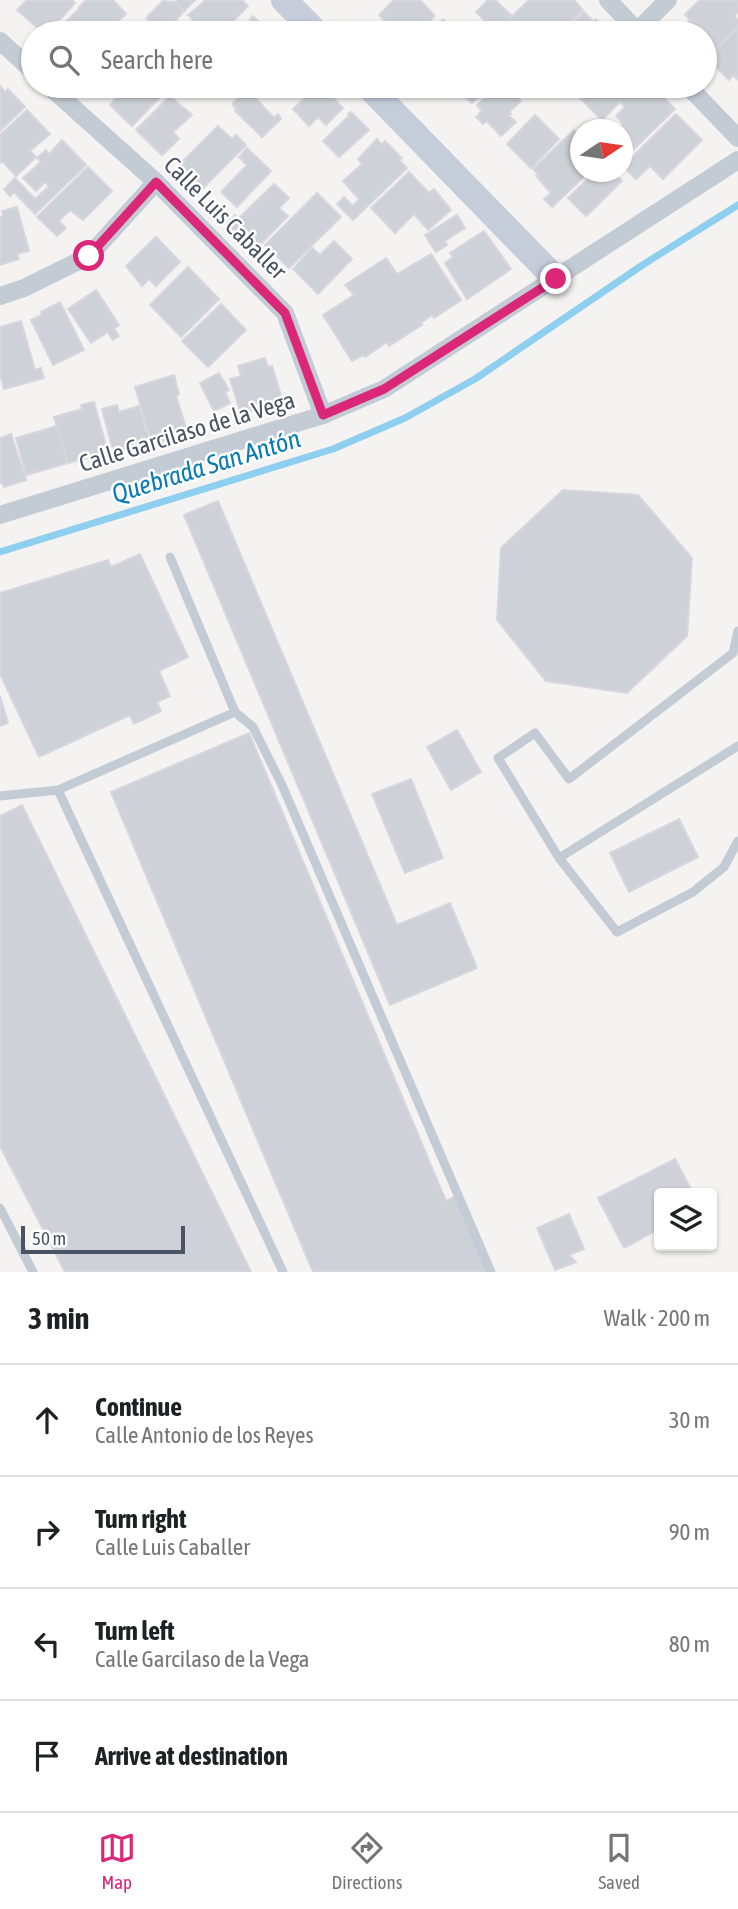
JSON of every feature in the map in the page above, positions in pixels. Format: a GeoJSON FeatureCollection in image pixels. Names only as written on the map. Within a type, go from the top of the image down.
{"type":"FeatureCollection","features":[{"type":"Feature","properties":{"kind":"street"},"geometry":{"type":"LineString","coordinates":[[284,0],[305,21]]}},
{"type":"Feature","properties":{"kind":"street"},"geometry":{"type":"LineString","coordinates":[[608,0],[628,21]]}},
{"type":"Feature","properties":{"kind":"street"},"geometry":{"type":"LineString","coordinates":[[648,21],[668,0]]}},
{"type":"Feature","properties":{"kind":"street"},"geometry":{"type":"LineString","coordinates":[[0,41],[21,60]]}},
{"type":"Feature","properties":{"kind":"street","name":"Calle Luis Caballer"},"geometry":{"type":"LineString","coordinates":[[63,98],[156,182],[285,313],[323,415]]}},
{"type":"Feature","properties":{"kind":"street"},"geometry":{"type":"LineString","coordinates":[[380,98],[556,279]]}},
{"type":"Feature","properties":{"kind":"street"},"geometry":{"type":"LineString","coordinates":[[700,98],[738,138]]}},
{"type":"Feature","properties":{"kind":"street","name":"Calle Garcilaso de la Vega"},"geometry":{"type":"LineString","coordinates":[[0,515],[323,415],[384,389],[738,160]]}},
{"type":"Feature","properties":{"kind":"street"},"geometry":{"type":"LineString","coordinates":[[0,296],[23,288],[89,256],[156,182]]}},
{"type":"Feature","properties":{"kind":"lane"},"geometry":{"type":"LineString","coordinates":[[170,556],[235,712],[253,727],[282,785],[491,1272]]}},
{"type":"Feature","properties":{"kind":"lane"},"geometry":{"type":"LineString","coordinates":[[738,631],[733,653],[569,779],[536,733],[498,758],[559,858],[617,932],[693,892],[724,867],[738,841]]}},
{"type":"Feature","properties":{"kind":"lane"},"geometry":{"type":"LineString","coordinates":[[0,796],[58,790],[235,712]]}},
{"type":"Feature","properties":{"kind":"lane"},"geometry":{"type":"LineString","coordinates":[[559,858],[738,746]]}},
{"type":"Feature","properties":{"kind":"lane"},"geometry":{"type":"LineString","coordinates":[[58,790],[282,1272]]}},
{"type":"Feature","properties":{"kind":"lane"},"geometry":{"type":"LineString","coordinates":[[0,1208],[33,1272]]}},
{"type":"Feature","properties":{"kind":"building"},"geometry":{"type":"Polygon","coordinates":[[[27,0],[72,0],[75,3],[58,21],[30,21],[17,10],[27,0]]]}},
{"type":"Feature","properties":{"kind":"building"},"geometry":{"type":"Polygon","coordinates":[[[86,0],[113,0],[126,14],[118,21],[66,21],[86,0]]]}},
{"type":"Feature","properties":{"kind":"building"},"geometry":{"type":"Polygon","coordinates":[[[195,0],[184,11],[175,2],[195,0]]]}},
{"type":"Feature","properties":{"kind":"building"},"geometry":{"type":"Polygon","coordinates":[[[206,0],[242,0],[248,6],[234,21],[193,21],[188,15],[206,0]]]}},
{"type":"Feature","properties":{"kind":"building"},"geometry":{"type":"Polygon","coordinates":[[[394,0],[420,0],[435,16],[430,21],[385,21],[379,15],[394,0]]]}},
{"type":"Feature","properties":{"kind":"building"},"geometry":{"type":"Polygon","coordinates":[[[488,0],[495,0],[512,16],[507,21],[485,21],[476,12],[488,0]]]}},
{"type":"Feature","properties":{"kind":"building"},"geometry":{"type":"Polygon","coordinates":[[[529,0],[574,0],[583,10],[572,21],[507,21],[529,0]]]}},
{"type":"Feature","properties":{"kind":"building"},"geometry":{"type":"Polygon","coordinates":[[[700,0],[738,0],[738,12],[734,16],[738,20],[738,27],[717,47],[717,21],[689,21],[685,14],[700,0]]]}},
{"type":"Feature","properties":{"kind":"building"},"geometry":{"type":"Polygon","coordinates":[[[163,1],[175,2],[184,11],[175,21],[149,21],[146,18],[163,1]]]}},
{"type":"Feature","properties":{"kind":"building"},"geometry":{"type":"Polygon","coordinates":[[[584,12],[593,21],[575,21],[584,12]]]}},
{"type":"Feature","properties":{"kind":"building"},"geometry":{"type":"Polygon","coordinates":[[[738,28],[737,79],[733,75],[729,80],[717,68],[717,49],[738,28]]]}},
{"type":"Feature","properties":{"kind":"building"},"geometry":{"type":"Polygon","coordinates":[[[0,86],[5,92],[8,89],[25,107],[0,131],[0,86]]]}},
{"type":"Feature","properties":{"kind":"building"},"geometry":{"type":"Polygon","coordinates":[[[116,98],[159,98],[132,126],[110,105],[116,98]]]}},
{"type":"Feature","properties":{"kind":"building"},"geometry":{"type":"Polygon","coordinates":[[[168,98],[172,98],[192,115],[173,132],[179,139],[162,155],[136,130],[168,98]]]}},
{"type":"Feature","properties":{"kind":"building"},"geometry":{"type":"Polygon","coordinates":[[[238,98],[255,98],[274,118],[278,114],[281,119],[262,137],[235,111],[237,110],[232,104],[238,98]]]}},
{"type":"Feature","properties":{"kind":"building"},"geometry":{"type":"Polygon","coordinates":[[[305,98],[333,98],[343,108],[326,125],[318,117],[309,126],[293,109],[305,98]]]}},
{"type":"Feature","properties":{"kind":"building"},"geometry":{"type":"Polygon","coordinates":[[[484,98],[518,98],[521,101],[509,112],[509,116],[516,122],[501,136],[487,121],[483,124],[476,117],[482,111],[477,105],[484,98]]]}},
{"type":"Feature","properties":{"kind":"building"},"geometry":{"type":"Polygon","coordinates":[[[580,98],[624,98],[601,119],[580,98]]]}},
{"type":"Feature","properties":{"kind":"building"},"geometry":{"type":"Polygon","coordinates":[[[624,98],[664,98],[675,109],[633,150],[633,119],[619,119],[616,116],[625,107],[620,102],[624,98]]]}},
{"type":"Feature","properties":{"kind":"building"},"geometry":{"type":"Polygon","coordinates":[[[27,110],[50,134],[30,151],[36,157],[16,176],[2,161],[0,163],[0,135],[27,110]]]}},
{"type":"Feature","properties":{"kind":"building"},"geometry":{"type":"Polygon","coordinates":[[[351,112],[369,130],[339,157],[323,141],[351,112]]]}},
{"type":"Feature","properties":{"kind":"building"},"geometry":{"type":"Polygon","coordinates":[[[676,114],[702,140],[663,179],[650,166],[636,179],[633,176],[633,156],[676,114]]]}},
{"type":"Feature","properties":{"kind":"building"},"geometry":{"type":"Polygon","coordinates":[[[535,115],[559,139],[531,168],[507,144],[535,115]]]}},
{"type":"Feature","properties":{"kind":"building"},"geometry":{"type":"Polygon","coordinates":[[[218,126],[232,139],[236,135],[246,145],[200,191],[178,170],[182,166],[180,164],[218,126]]]}},
{"type":"Feature","properties":{"kind":"building"},"geometry":{"type":"Polygon","coordinates":[[[570,134],[570,182],[578,182],[552,207],[544,199],[551,193],[533,169],[570,134]]]}},
{"type":"Feature","properties":{"kind":"building"},"geometry":{"type":"Polygon","coordinates":[[[377,139],[382,145],[385,141],[402,158],[399,160],[407,168],[353,220],[337,204],[344,197],[353,206],[359,199],[343,181],[362,164],[358,159],[377,139]]]}},
{"type":"Feature","properties":{"kind":"building"},"geometry":{"type":"Polygon","coordinates":[[[62,140],[86,165],[35,214],[14,192],[10,196],[4,189],[15,178],[35,199],[49,186],[45,182],[36,191],[23,178],[41,162],[37,158],[46,150],[49,154],[62,140]]]}},
{"type":"Feature","properties":{"kind":"building"},"geometry":{"type":"Polygon","coordinates":[[[247,148],[271,171],[237,207],[221,192],[247,165],[239,157],[247,148]]]}},
{"type":"Feature","properties":{"kind":"building"},"geometry":{"type":"Polygon","coordinates":[[[88,167],[112,191],[83,220],[70,210],[59,221],[66,228],[57,236],[37,217],[88,167]]]}},
{"type":"Feature","properties":{"kind":"building"},"geometry":{"type":"Polygon","coordinates":[[[409,172],[429,193],[434,189],[451,210],[428,230],[414,214],[395,233],[371,208],[409,172]]]}},
{"type":"Feature","properties":{"kind":"building"},"geometry":{"type":"Polygon","coordinates":[[[585,182],[621,182],[586,216],[568,198],[585,182]]]}},
{"type":"Feature","properties":{"kind":"building"},"geometry":{"type":"Polygon","coordinates":[[[274,184],[289,198],[279,208],[288,216],[255,250],[227,223],[235,215],[238,219],[274,184]]]}},
{"type":"Feature","properties":{"kind":"building"},"geometry":{"type":"Polygon","coordinates":[[[317,193],[341,217],[289,268],[265,245],[317,193]]]}},
{"type":"Feature","properties":{"kind":"building"},"geometry":{"type":"Polygon","coordinates":[[[17,207],[29,251],[17,254],[19,259],[0,265],[0,217],[3,216],[2,211],[17,207]]]}},
{"type":"Feature","properties":{"kind":"building"},"geometry":{"type":"Polygon","coordinates":[[[457,215],[465,228],[445,241],[447,245],[436,252],[425,235],[457,215]]]}},
{"type":"Feature","properties":{"kind":"building"},"geometry":{"type":"Polygon","coordinates":[[[484,231],[511,269],[467,299],[445,263],[453,257],[450,253],[484,231]]]}},
{"type":"Feature","properties":{"kind":"building"},"geometry":{"type":"Polygon","coordinates":[[[156,237],[180,262],[156,286],[149,279],[142,286],[126,266],[156,237]]]}},
{"type":"Feature","properties":{"kind":"building"},"geometry":{"type":"Polygon","coordinates":[[[334,241],[352,259],[318,294],[293,269],[312,248],[320,255],[334,241]]]}},
{"type":"Feature","properties":{"kind":"building"},"geometry":{"type":"Polygon","coordinates":[[[431,254],[461,300],[434,318],[432,315],[421,323],[422,325],[389,346],[387,342],[365,357],[363,355],[352,361],[323,315],[354,295],[345,285],[386,258],[397,274],[431,254]]]}},
{"type":"Feature","properties":{"kind":"building"},"geometry":{"type":"Polygon","coordinates":[[[188,267],[219,299],[181,337],[150,305],[188,267]]]}},
{"type":"Feature","properties":{"kind":"building"},"geometry":{"type":"Polygon","coordinates":[[[96,290],[119,325],[114,329],[119,336],[113,340],[108,332],[91,343],[68,309],[96,290]]]}},
{"type":"Feature","properties":{"kind":"building"},"geometry":{"type":"Polygon","coordinates":[[[60,302],[84,350],[53,365],[31,320],[60,302]]]}},
{"type":"Feature","properties":{"kind":"building"},"geometry":{"type":"Polygon","coordinates":[[[221,304],[246,330],[208,367],[182,341],[221,304]]]}},
{"type":"Feature","properties":{"kind":"building"},"geometry":{"type":"Polygon","coordinates":[[[21,321],[35,370],[41,368],[44,378],[4,389],[0,374],[0,327],[21,321]]]}},
{"type":"Feature","properties":{"kind":"building"},"geometry":{"type":"Polygon","coordinates":[[[265,358],[268,367],[272,366],[283,402],[241,414],[230,379],[241,376],[238,366],[265,358]]]}},
{"type":"Feature","properties":{"kind":"building"},"geometry":{"type":"Polygon","coordinates":[[[219,373],[229,390],[225,392],[230,403],[214,411],[200,383],[219,373]]]}},
{"type":"Feature","properties":{"kind":"building"},"geometry":{"type":"Polygon","coordinates":[[[174,375],[179,394],[176,396],[187,431],[186,434],[152,445],[135,387],[174,375]]]}},
{"type":"Feature","properties":{"kind":"building"},"geometry":{"type":"Polygon","coordinates":[[[94,402],[108,453],[68,463],[54,417],[82,409],[81,405],[94,402]]]}},
{"type":"Feature","properties":{"kind":"building"},"geometry":{"type":"Polygon","coordinates":[[[117,405],[119,412],[139,406],[150,444],[114,454],[102,409],[117,405]]]}},
{"type":"Feature","properties":{"kind":"building"},"geometry":{"type":"Polygon","coordinates":[[[57,426],[68,463],[26,475],[16,438],[57,426]]]}},
{"type":"Feature","properties":{"kind":"building"},"geometry":{"type":"Polygon","coordinates":[[[11,434],[26,480],[4,487],[0,483],[0,438],[11,434]]]}},
{"type":"Feature","properties":{"kind":"building"},"geometry":{"type":"Polygon","coordinates":[[[563,490],[638,495],[692,558],[687,636],[627,693],[546,681],[497,620],[501,548],[563,490]]]}},
{"type":"Feature","properties":{"kind":"building"},"geometry":{"type":"Polygon","coordinates":[[[218,501],[397,925],[450,903],[477,968],[390,1005],[184,515],[218,501]]]}},
{"type":"Feature","properties":{"kind":"building"},"geometry":{"type":"Polygon","coordinates":[[[140,554],[188,657],[159,671],[170,696],[157,702],[161,711],[134,724],[130,715],[39,757],[0,674],[0,593],[108,560],[111,567],[140,554]]]}},
{"type":"Feature","properties":{"kind":"building"},"geometry":{"type":"Polygon","coordinates":[[[0,696],[8,723],[0,726],[0,696]]]}},
{"type":"Feature","properties":{"kind":"building"},"geometry":{"type":"Polygon","coordinates":[[[457,730],[481,772],[451,790],[427,747],[457,730]]]}},
{"type":"Feature","properties":{"kind":"building"},"geometry":{"type":"Polygon","coordinates":[[[249,733],[446,1201],[458,1195],[491,1272],[313,1272],[111,792],[249,733]]]}},
{"type":"Feature","properties":{"kind":"building"},"geometry":{"type":"Polygon","coordinates":[[[411,779],[443,858],[405,873],[372,794],[411,779]]]}},
{"type":"Feature","properties":{"kind":"building"},"geometry":{"type":"Polygon","coordinates":[[[22,805],[251,1272],[65,1272],[0,1146],[0,816],[22,805]]]}},
{"type":"Feature","properties":{"kind":"building"},"geometry":{"type":"Polygon","coordinates":[[[679,819],[698,857],[629,892],[610,853],[679,819]]]}},
{"type":"Feature","properties":{"kind":"building"},"geometry":{"type":"Polygon","coordinates":[[[675,1159],[690,1188],[654,1188],[654,1232],[624,1248],[598,1198],[675,1159]]]}},
{"type":"Feature","properties":{"kind":"building"},"geometry":{"type":"Polygon","coordinates":[[[569,1214],[584,1249],[569,1255],[576,1262],[555,1270],[537,1228],[569,1214]]]}},
{"type":"Feature","properties":{"kind":"waterway","name":"Quebrada San Antón"},"geometry":{"type":"LineString","coordinates":[[0,552],[333,449],[405,418],[475,379],[644,264],[738,205]]}},
{"type":"Feature","properties":{"kind":"route"},"geometry":{"type":"LineString","coordinates":[[89,256],[156,182],[285,313],[323,415],[384,389],[556,279]]}}]}
